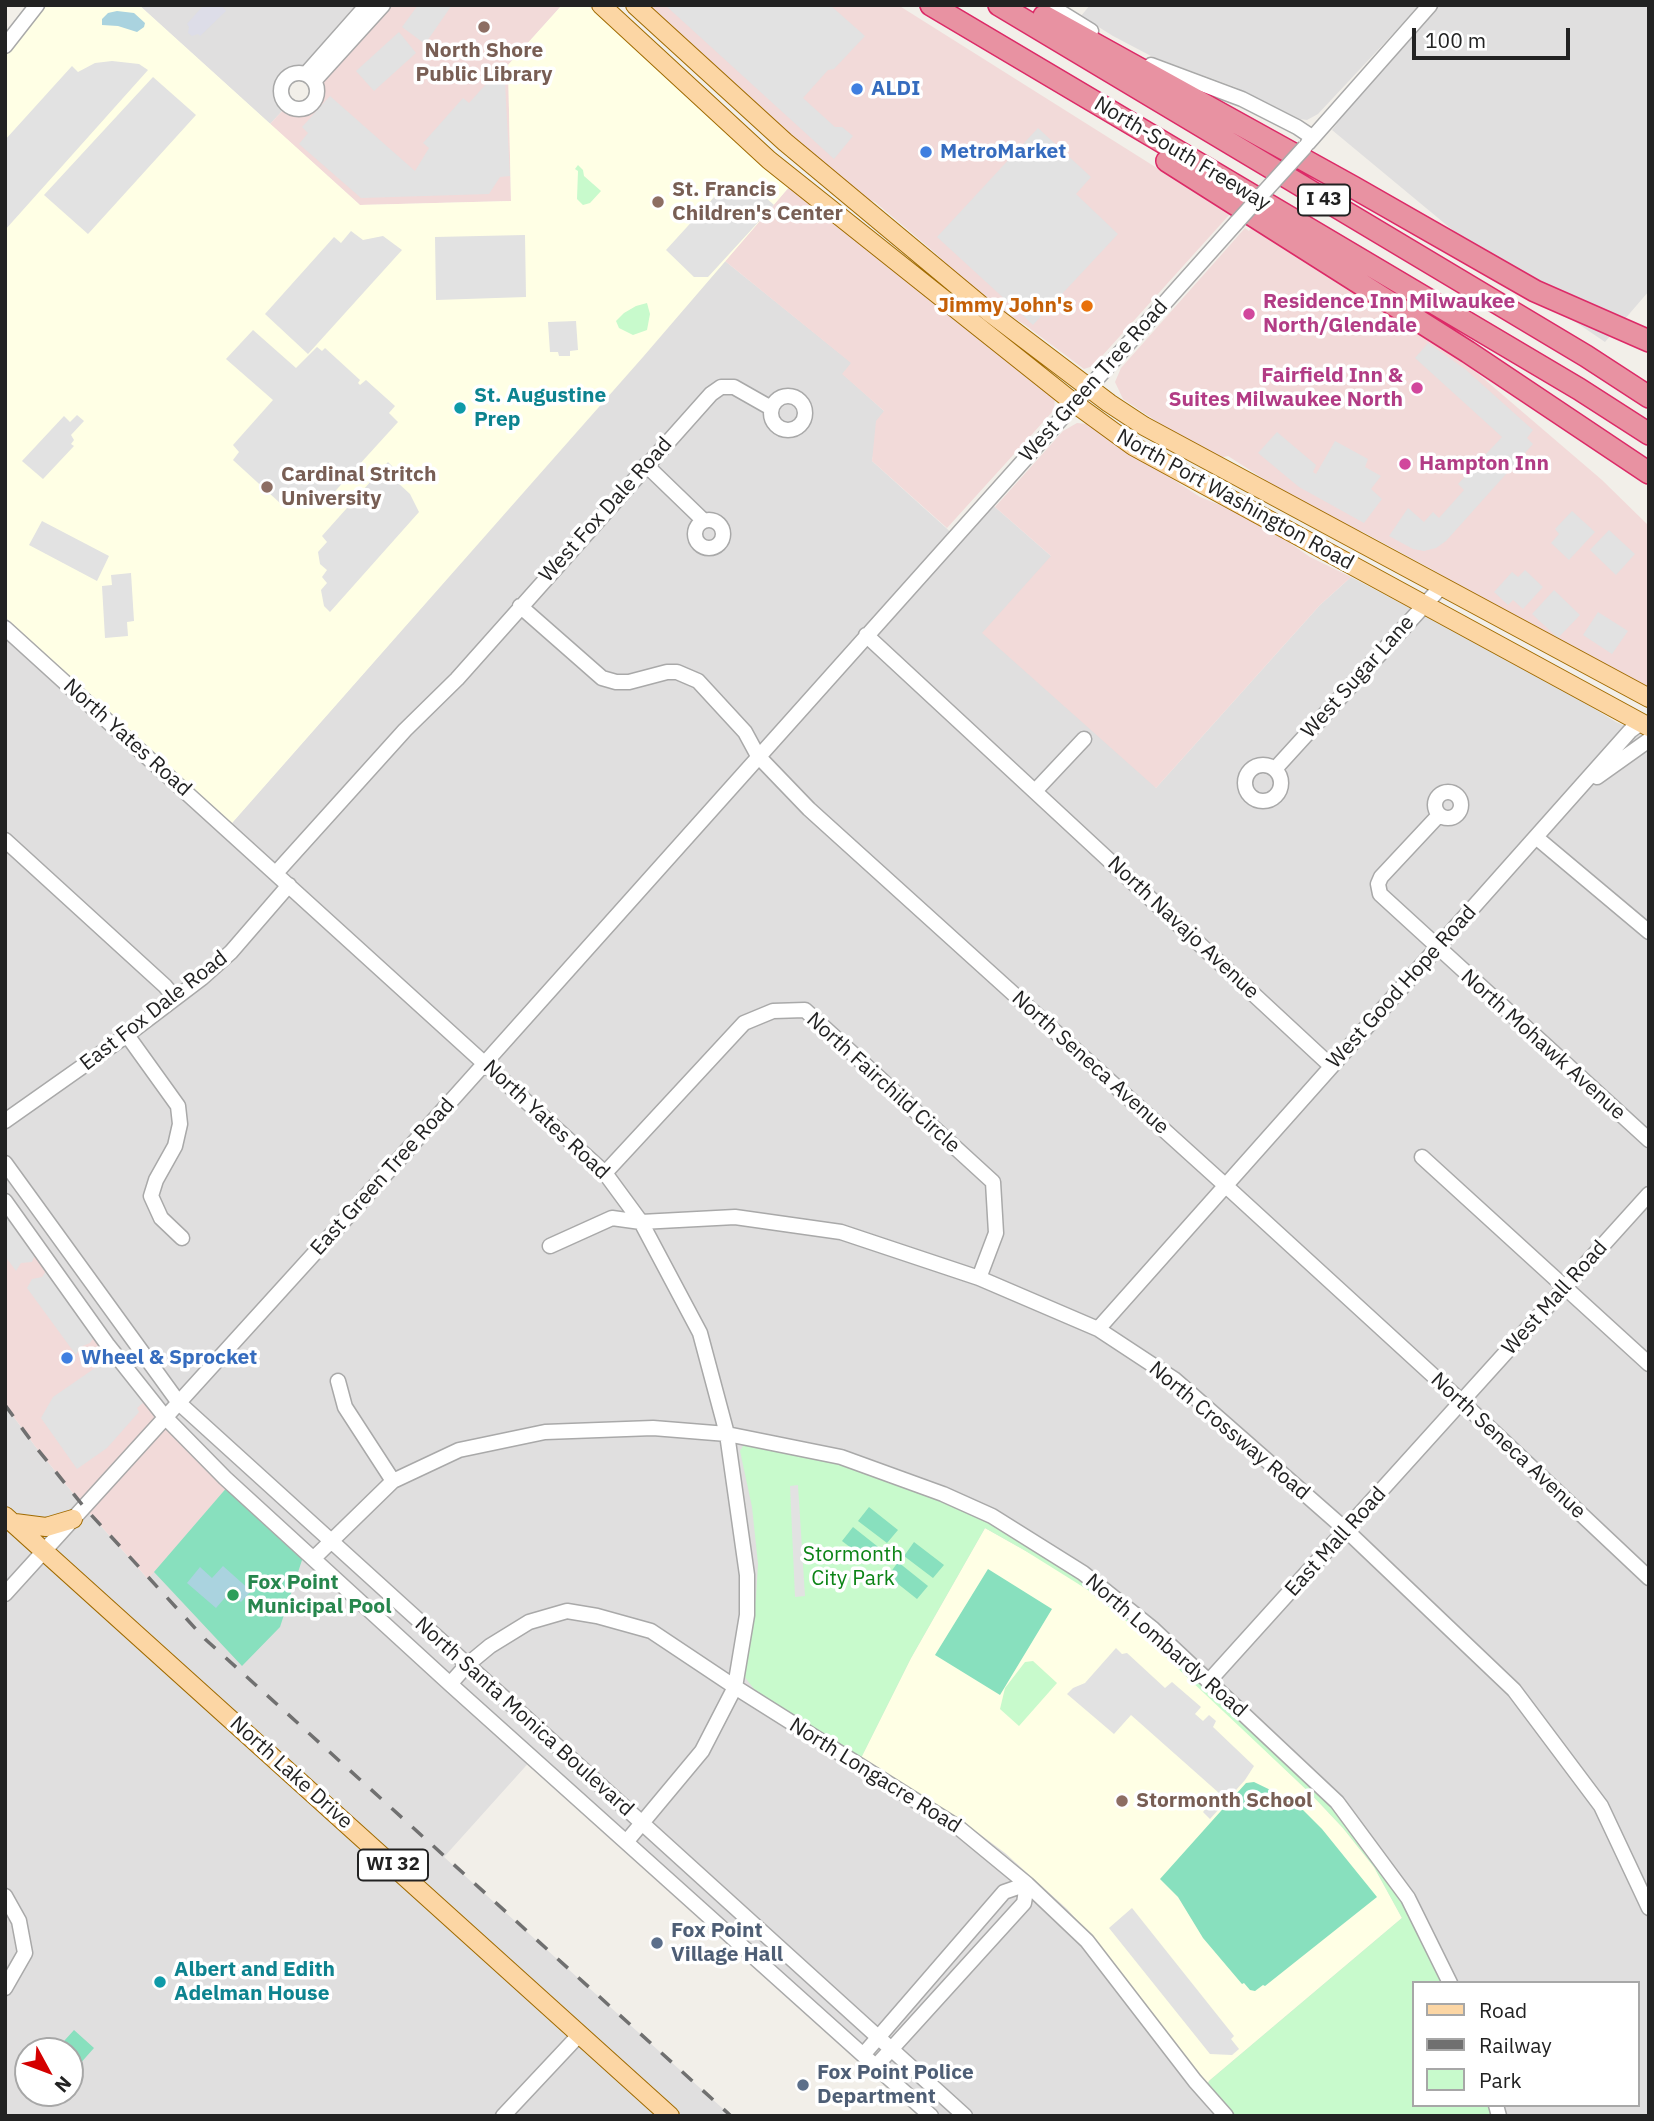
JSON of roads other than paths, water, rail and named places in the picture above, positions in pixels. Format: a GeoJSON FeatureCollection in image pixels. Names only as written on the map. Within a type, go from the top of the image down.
{"type":"FeatureCollection","features":[{"type":"Feature","properties":{"kind":"highway","name":"North-South Freeway"},"geometry":{"type":"LineString","coordinates":[[931,5],[1567,382],[1649,435]]}},
{"type":"Feature","properties":{"kind":"highway","name":"North-South Freeway"},"geometry":{"type":"LineString","coordinates":[[999,5],[1574,349],[1649,397]]}},
{"type":"Feature","properties":{"kind":"highway"},"geometry":{"type":"LineString","coordinates":[[1023,5],[1535,291],[1649,341]]}},
{"type":"Feature","properties":{"kind":"highway"},"geometry":{"type":"LineString","coordinates":[[1007,51],[1050,87],[1468,352],[1649,472]]}},
{"type":"Feature","properties":{"kind":"main road","name":"North Port Washington Road"},"geometry":{"type":"LineString","coordinates":[[601,5],[769,160],[1133,446],[1424,605],[1646,722]]}},
{"type":"Feature","properties":{"kind":"main road","name":"North Port Washington Road"},"geometry":{"type":"LineString","coordinates":[[635,5],[785,142],[982,306],[1088,388],[1144,426],[1649,698]]}},
{"type":"Feature","properties":{"kind":"main road"},"geometry":{"type":"LineString","coordinates":[[1133,446],[1144,426]]}},
{"type":"Feature","properties":{"kind":"main road"},"geometry":{"type":"LineString","coordinates":[[1350,565],[1365,545]]}},
{"type":"Feature","properties":{"kind":"main road"},"geometry":{"type":"LineString","coordinates":[[9,1520],[46,1527],[73,1519]]}},
{"type":"Feature","properties":{"kind":"main road","name":"North Lake Drive"},"geometry":{"type":"LineString","coordinates":[[9,1520],[670,2116]]}},
{"type":"Feature","properties":{"kind":"street"},"geometry":{"type":"LineString","coordinates":[[5,46],[37,5]]}},
{"type":"Feature","properties":{"kind":"street"},"geometry":{"type":"LineString","coordinates":[[367,5],[310,77],[383,5]]}},
{"type":"Feature","properties":{"kind":"street"},"geometry":{"type":"LineString","coordinates":[[1049,5],[1148,64],[1242,99],[1297,127],[1308,142]]}},
{"type":"Feature","properties":{"kind":"street","name":"West Green Tree Road"},"geometry":{"type":"LineString","coordinates":[[758,756],[1430,5]]}},
{"type":"Feature","properties":{"kind":"street","name":"West Fox Dale Road"},"geometry":{"type":"LineString","coordinates":[[276,873],[405,730],[457,679],[711,394],[721,387],[729,386],[742,390],[771,408]]}},
{"type":"Feature","properties":{"kind":"street"},"geometry":{"type":"LineString","coordinates":[[646,465],[704,521]]}},
{"type":"Feature","properties":{"kind":"street","name":"West Sugar Lane"},"geometry":{"type":"LineString","coordinates":[[1275,769],[1441,587]]}},
{"type":"Feature","properties":{"kind":"street","name":"North Seneca Avenue"},"geometry":{"type":"LineString","coordinates":[[520,606],[602,678],[629,682],[677,672],[693,677],[702,684],[746,732],[758,756],[809,809],[1462,1402],[1649,1578]]}},
{"type":"Feature","properties":{"kind":"street","name":"North Yates Road"},"geometry":{"type":"LineString","coordinates":[[5,628],[605,1173],[641,1222],[700,1333],[727,1434],[747,1575],[747,1615],[735,1687],[702,1751],[627,1841]]}},
{"type":"Feature","properties":{"kind":"street","name":"North Navajo Avenue"},"geometry":{"type":"LineString","coordinates":[[866,635],[1331,1066]]}},
{"type":"Feature","properties":{"kind":"street","name":"West Good Hope Road"},"geometry":{"type":"LineString","coordinates":[[1098,1329],[1630,732],[1646,722]]}},
{"type":"Feature","properties":{"kind":"street"},"geometry":{"type":"LineString","coordinates":[[1036,790],[1084,739]]}},
{"type":"Feature","properties":{"kind":"street","name":"West Good Hope Road"},"geometry":{"type":"LineString","coordinates":[[1579,790],[1649,740]]}},
{"type":"Feature","properties":{"kind":"street","name":"East Green Tree Road"},"geometry":{"type":"LineString","coordinates":[[5,1594],[485,1063],[758,756]]}},
{"type":"Feature","properties":{"kind":"street","name":"North Mohawk Avenue"},"geometry":{"type":"LineString","coordinates":[[1439,815],[1381,877],[1377,890],[1437,949],[1649,1140]]}},
{"type":"Feature","properties":{"kind":"street"},"geometry":{"type":"LineString","coordinates":[[1537,838],[1649,933]]}},
{"type":"Feature","properties":{"kind":"street"},"geometry":{"type":"LineString","coordinates":[[5,841],[175,998]]}},
{"type":"Feature","properties":{"kind":"street","name":"East Fox Dale Road"},"geometry":{"type":"LineString","coordinates":[[5,1121],[202,978],[231,952],[289,885]]}},
{"type":"Feature","properties":{"kind":"street","name":"North Fairchild Circle"},"geometry":{"type":"LineString","coordinates":[[605,1173],[744,1023],[773,1011],[805,1010],[993,1182],[996,1233],[979,1278]]}},
{"type":"Feature","properties":{"kind":"street"},"geometry":{"type":"LineString","coordinates":[[127,1035],[177,1105],[180,1124],[174,1146],[156,1180],[151,1196],[161,1218],[182,1238]]}},
{"type":"Feature","properties":{"kind":"street"},"geometry":{"type":"LineString","coordinates":[[1422,1157],[1649,1364]]}},
{"type":"Feature","properties":{"kind":"street","name":"North Santa Monica Boulevard"},"geometry":{"type":"LineString","coordinates":[[5,1163],[178,1403],[965,2116]]}},
{"type":"Feature","properties":{"kind":"street","name":"West Mall Road"},"geometry":{"type":"LineString","coordinates":[[1462,1402],[1649,1194]]}},
{"type":"Feature","properties":{"kind":"street","name":"North Santa Monica Boulevard"},"geometry":{"type":"LineString","coordinates":[[5,1201],[107,1345],[165,1418],[225,1478],[931,2116]]}},
{"type":"Feature","properties":{"kind":"street","name":"North Crossway Road"},"geometry":{"type":"LineString","coordinates":[[550,1246],[612,1218],[641,1222],[735,1217],[841,1232],[979,1278],[1098,1329],[1174,1379],[1346,1530],[1514,1690],[1601,1806],[1649,1908]]}},
{"type":"Feature","properties":{"kind":"street"},"geometry":{"type":"LineString","coordinates":[[338,1381],[345,1407],[393,1480]]}},
{"type":"Feature","properties":{"kind":"street","name":"East Mall Road"},"geometry":{"type":"LineString","coordinates":[[1209,1681],[1462,1402]]}},
{"type":"Feature","properties":{"kind":"street","name":"North Lombardy Road"},"geometry":{"type":"LineString","coordinates":[[313,1558],[393,1480],[459,1450],[545,1432],[653,1428],[727,1434],[841,1457],[943,1494],[992,1516],[1083,1573],[1153,1629],[1336,1801],[1408,1898],[1449,1981]]}},
{"type":"Feature","properties":{"kind":"street"},"geometry":{"type":"LineString","coordinates":[[225,1478],[241,1460]]}},
{"type":"Feature","properties":{"kind":"street","name":"North Longacre Road"},"geometry":{"type":"LineString","coordinates":[[450,1684],[490,1646],[529,1622],[567,1611],[597,1616],[651,1632],[959,1828],[1027,1884],[1087,1941],[1195,2081],[1226,2116]]}},
{"type":"Feature","properties":{"kind":"street"},"geometry":{"type":"LineString","coordinates":[[555,1777],[571,1759]]}},
{"type":"Feature","properties":{"kind":"street"},"geometry":{"type":"LineString","coordinates":[[863,2055],[1004,1892],[1027,1884],[1024,1903],[876,2066]]}},
{"type":"Feature","properties":{"kind":"street"},"geometry":{"type":"LineString","coordinates":[[5,1896],[19,1921],[26,1953],[5,1988]]}},
{"type":"Feature","properties":{"kind":"street"},"geometry":{"type":"LineString","coordinates":[[794,1992],[810,1976]]}},
{"type":"Feature","properties":{"kind":"street"},"geometry":{"type":"LineString","coordinates":[[827,2022],[842,2005]]}},
{"type":"Feature","properties":{"kind":"street"},"geometry":{"type":"LineString","coordinates":[[503,2116],[580,2034]]}},
{"type":"Feature","properties":{"kind":"street"},"geometry":{"type":"LineString","coordinates":[[940,2116],[951,2103]]}},
{"type":"Feature","properties":{"kind":"water"},"geometry":{"type":"Polygon","coordinates":[[[108,13],[134,13],[145,23],[144,27],[137,32],[118,26],[102,25],[102,19],[108,13]]]}},
{"type":"Feature","properties":{"kind":"water"},"geometry":{"type":"Polygon","coordinates":[[[223,1566],[251,1591],[241,1602],[229,1593],[216,1608],[187,1583],[200,1567],[212,1578],[223,1566]]]}},
{"type":"Feature","properties":{"kind":"railway"},"geometry":{"type":"LineString","coordinates":[[5,1405],[84,1507],[205,1639],[731,2116]]}},
{"type":"Feature","properties":{"kind":"place","name":"North Shore Public Library"},"geometry":{"type":"Point","coordinates":[484,27]}},
{"type":"Feature","properties":{"kind":"place","name":"ALDI"},"geometry":{"type":"Point","coordinates":[857,89]}},
{"type":"Feature","properties":{"kind":"place","name":"MetroMarket"},"geometry":{"type":"Point","coordinates":[926,152]}},
{"type":"Feature","properties":{"kind":"place","name":"St. Francis Children's Center"},"geometry":{"type":"Point","coordinates":[658,202]}},
{"type":"Feature","properties":{"kind":"place","name":"Jimmy John's"},"geometry":{"type":"Point","coordinates":[1087,306]}},
{"type":"Feature","properties":{"kind":"place","name":"Residence Inn Milwaukee North/Glendale"},"geometry":{"type":"Point","coordinates":[1249,314]}},
{"type":"Feature","properties":{"kind":"place","name":"Fairfield Inn & Suites Milwaukee North"},"geometry":{"type":"Point","coordinates":[1417,388]}},
{"type":"Feature","properties":{"kind":"place","name":"St. Augustine Prep"},"geometry":{"type":"Point","coordinates":[460,408]}},
{"type":"Feature","properties":{"kind":"place","name":"Hampton Inn"},"geometry":{"type":"Point","coordinates":[1405,464]}},
{"type":"Feature","properties":{"kind":"place","name":"Cardinal Stritch University"},"geometry":{"type":"Point","coordinates":[267,487]}},
{"type":"Feature","properties":{"kind":"place","name":"Wheel & Sprocket"},"geometry":{"type":"Point","coordinates":[67,1358]}},
{"type":"Feature","properties":{"kind":"place","name":"Fox Point Municipal Pool"},"geometry":{"type":"Point","coordinates":[233,1595]}},
{"type":"Feature","properties":{"kind":"place","name":"Stormonth School"},"geometry":{"type":"Point","coordinates":[1122,1801]}},
{"type":"Feature","properties":{"kind":"place","name":"Fox Point Village Hall"},"geometry":{"type":"Point","coordinates":[657,1943]}},
{"type":"Feature","properties":{"kind":"place","name":"Albert and Edith Adelman House"},"geometry":{"type":"Point","coordinates":[160,1982]}},
{"type":"Feature","properties":{"kind":"place","name":"Fox Point Police Department"},"geometry":{"type":"Point","coordinates":[803,2085]}},
{"type":"Feature","properties":{"kind":"park label","name":"Stormonth City Park"},"geometry":{"type":"Point","coordinates":[853,1567]}}]}
